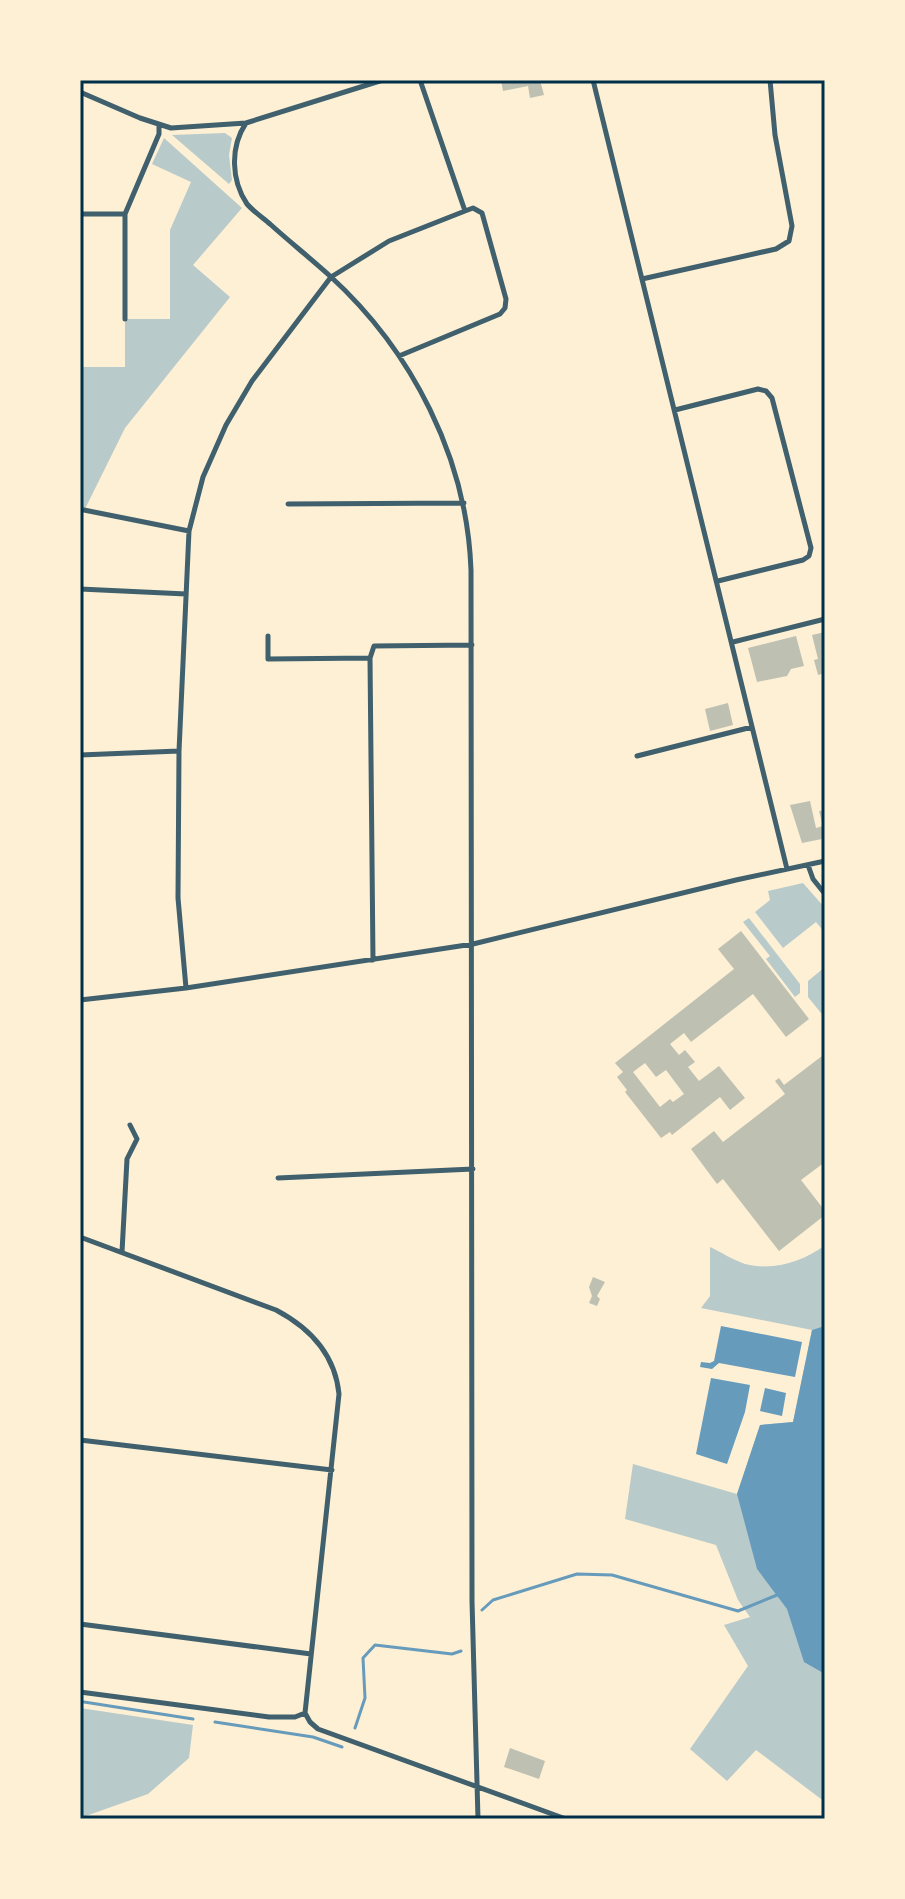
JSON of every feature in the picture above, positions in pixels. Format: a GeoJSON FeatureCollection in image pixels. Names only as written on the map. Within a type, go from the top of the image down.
{"type":"FeatureCollection","features":[{"type":"Feature","properties":{"kind":"street"},"geometry":{"type":"LineString","coordinates":[[80,92],[159,126],[191,129],[246,123],[383,80]]}},
{"type":"Feature","properties":{"kind":"street"},"geometry":{"type":"LineString","coordinates":[[420,80],[465,211]]}},
{"type":"Feature","properties":{"kind":"street"},"geometry":{"type":"LineString","coordinates":[[593,80],[787,869]]}},
{"type":"Feature","properties":{"kind":"street"},"geometry":{"type":"LineString","coordinates":[[642,279],[776,249],[789,241],[792,226],[775,135],[770,80]]}},
{"type":"Feature","properties":{"kind":"street"},"geometry":{"type":"LineString","coordinates":[[246,123],[238,137],[234,155],[238,184],[248,205],[331,277],[399,356],[431,411],[450,456],[464,503],[470,540],[472,1601],[478,1819]]}},
{"type":"Feature","properties":{"kind":"street"},"geometry":{"type":"LineString","coordinates":[[125,319],[125,214],[159,134],[159,126]]}},
{"type":"Feature","properties":{"kind":"street"},"geometry":{"type":"LineString","coordinates":[[186,988],[178,898],[179,751],[189,531],[203,477],[226,425],[261,369],[331,277],[389,241],[473,208],[482,213],[506,299],[505,308],[500,314],[399,356]]}},
{"type":"Feature","properties":{"kind":"street"},"geometry":{"type":"LineString","coordinates":[[80,214],[125,214]]}},
{"type":"Feature","properties":{"kind":"street"},"geometry":{"type":"LineString","coordinates":[[675,410],[758,389],[766,391],[772,398],[811,548],[809,556],[803,560],[718,581]]}},
{"type":"Feature","properties":{"kind":"street"},"geometry":{"type":"LineString","coordinates":[[288,504],[464,503]]}},
{"type":"Feature","properties":{"kind":"street"},"geometry":{"type":"LineString","coordinates":[[84,510],[189,531]]}},
{"type":"Feature","properties":{"kind":"street"},"geometry":{"type":"LineString","coordinates":[[80,589],[186,594]]}},
{"type":"Feature","properties":{"kind":"street"},"geometry":{"type":"LineString","coordinates":[[733,642],[825,619]]}},
{"type":"Feature","properties":{"kind":"street"},"geometry":{"type":"LineString","coordinates":[[268,636],[268,659],[370,658]]}},
{"type":"Feature","properties":{"kind":"street"},"geometry":{"type":"LineString","coordinates":[[373,960],[370,658],[374,646],[472,645]]}},
{"type":"Feature","properties":{"kind":"street"},"geometry":{"type":"LineString","coordinates":[[637,756],[752,727]]}},
{"type":"Feature","properties":{"kind":"street"},"geometry":{"type":"LineString","coordinates":[[80,755],[179,751]]}},
{"type":"Feature","properties":{"kind":"street"},"geometry":{"type":"LineString","coordinates":[[80,1000],[186,988],[473,944],[825,861]]}},
{"type":"Feature","properties":{"kind":"street"},"geometry":{"type":"LineString","coordinates":[[808,865],[813,879],[825,894]]}},
{"type":"Feature","properties":{"kind":"street"},"geometry":{"type":"LineString","coordinates":[[122,1252],[127,1159],[137,1139],[130,1125]]}},
{"type":"Feature","properties":{"kind":"street"},"geometry":{"type":"LineString","coordinates":[[278,1178],[473,1169]]}},
{"type":"Feature","properties":{"kind":"street"},"geometry":{"type":"LineString","coordinates":[[80,1237],[276,1310],[303,1326],[329,1359],[338,1381],[339,1394],[305,1713],[310,1722],[318,1729],[566,1819]]}},
{"type":"Feature","properties":{"kind":"street"},"geometry":{"type":"LineString","coordinates":[[80,1440],[332,1470]]}},
{"type":"Feature","properties":{"kind":"street"},"geometry":{"type":"LineString","coordinates":[[80,1624],[311,1654]]}},
{"type":"Feature","properties":{"kind":"street"},"geometry":{"type":"LineString","coordinates":[[80,1692],[269,1717],[295,1717],[305,1713]]}},
{"type":"Feature","properties":{"kind":"shaded area"},"geometry":{"type":"Polygon","coordinates":[[[225,133],[232,138],[229,155],[232,180],[229,184],[172,135],[225,133]]]}},
{"type":"Feature","properties":{"kind":"shaded area"},"geometry":{"type":"Polygon","coordinates":[[[164,138],[242,208],[193,265],[230,297],[125,428],[80,519],[80,367],[125,367],[125,319],[170,319],[170,230],[191,182],[152,164],[164,138]]]}},
{"type":"Feature","properties":{"kind":"shaded area"},"geometry":{"type":"Polygon","coordinates":[[[803,883],[825,908],[825,933],[816,922],[783,948],[755,912],[770,900],[768,891],[803,883]]]}},
{"type":"Feature","properties":{"kind":"shaded area"},"geometry":{"type":"Polygon","coordinates":[[[749,918],[800,984],[800,993],[795,997],[766,959],[770,956],[743,922],[749,918]]]}},
{"type":"Feature","properties":{"kind":"shaded area"},"geometry":{"type":"Polygon","coordinates":[[[825,967],[825,1018],[808,997],[808,981],[825,967]]]}},
{"type":"Feature","properties":{"kind":"shaded area"},"geometry":{"type":"Polygon","coordinates":[[[825,1245],[825,1802],[756,1750],[727,1781],[690,1749],[748,1666],[724,1625],[750,1617],[738,1600],[716,1545],[625,1519],[633,1464],[737,1494],[760,1425],[793,1422],[812,1330],[701,1308],[710,1296],[710,1247],[745,1264],[777,1266],[807,1256],[825,1245]]]}},
{"type":"Feature","properties":{"kind":"shaded area"},"geometry":{"type":"Polygon","coordinates":[[[80,1708],[193,1725],[189,1758],[148,1794],[80,1818],[80,1708]]]}},
{"type":"Feature","properties":{"kind":"water"},"geometry":{"type":"Polygon","coordinates":[[[721,1326],[802,1342],[795,1377],[719,1363],[712,1369],[700,1367],[701,1362],[714,1361],[721,1326]]]}},
{"type":"Feature","properties":{"kind":"water"},"geometry":{"type":"Polygon","coordinates":[[[825,1326],[825,1674],[804,1662],[787,1609],[757,1569],[737,1494],[760,1425],[793,1422],[812,1330],[825,1326]]]}},
{"type":"Feature","properties":{"kind":"water"},"geometry":{"type":"Polygon","coordinates":[[[711,1378],[750,1385],[745,1412],[727,1464],[696,1454],[711,1378]]]}},
{"type":"Feature","properties":{"kind":"water"},"geometry":{"type":"Polygon","coordinates":[[[765,1388],[786,1393],[782,1416],[760,1411],[765,1388]]]}},
{"type":"Feature","properties":{"kind":"building"},"geometry":{"type":"Polygon","coordinates":[[[501,80],[540,80],[544,95],[530,98],[528,86],[503,91],[501,80]]]}},
{"type":"Feature","properties":{"kind":"building"},"geometry":{"type":"Polygon","coordinates":[[[825,632],[825,673],[818,675],[812,635],[825,632]]]}},
{"type":"Feature","properties":{"kind":"building"},"geometry":{"type":"Polygon","coordinates":[[[796,636],[804,666],[791,669],[787,676],[757,682],[748,648],[796,636]]]}},
{"type":"Feature","properties":{"kind":"building"},"geometry":{"type":"Polygon","coordinates":[[[728,703],[733,725],[710,731],[705,709],[728,703]]]}},
{"type":"Feature","properties":{"kind":"building"},"geometry":{"type":"Polygon","coordinates":[[[810,801],[816,828],[823,826],[819,811],[825,810],[825,834],[822,839],[802,843],[790,805],[810,801]]]}},
{"type":"Feature","properties":{"kind":"building"},"geometry":{"type":"Polygon","coordinates":[[[741,931],[809,1019],[786,1037],[753,994],[691,1042],[684,1033],[670,1044],[679,1055],[685,1050],[695,1062],[688,1067],[699,1081],[719,1066],[745,1098],[730,1110],[720,1097],[672,1135],[670,1132],[661,1138],[625,1092],[627,1090],[617,1077],[623,1072],[615,1063],[734,969],[718,949],[741,931]],[[645,1063],[633,1072],[660,1107],[684,1094],[666,1070],[656,1077],[645,1063]]]}},
{"type":"Feature","properties":{"kind":"building"},"geometry":{"type":"Polygon","coordinates":[[[822,1056],[825,1061],[825,1162],[801,1180],[825,1215],[779,1251],[723,1179],[717,1184],[691,1149],[714,1131],[723,1142],[785,1094],[775,1081],[779,1078],[784,1085],[822,1056]]]}},
{"type":"Feature","properties":{"kind":"building"},"geometry":{"type":"Polygon","coordinates":[[[593,1277],[605,1282],[597,1296],[600,1299],[597,1306],[589,1303],[592,1296],[589,1287],[593,1277]]]}},
{"type":"Feature","properties":{"kind":"building"},"geometry":{"type":"Polygon","coordinates":[[[510,1748],[545,1761],[539,1779],[504,1767],[510,1748]]]}},
{"type":"Feature","properties":{"kind":"waterway"},"geometry":{"type":"LineString","coordinates":[[482,1610],[493,1600],[577,1574],[612,1575],[738,1611],[777,1595]]}},
{"type":"Feature","properties":{"kind":"waterway"},"geometry":{"type":"LineString","coordinates":[[355,1728],[365,1698],[363,1658],[375,1645],[452,1654],[461,1651]]}},
{"type":"Feature","properties":{"kind":"waterway"},"geometry":{"type":"LineString","coordinates":[[84,1702],[193,1719]]}},
{"type":"Feature","properties":{"kind":"waterway"},"geometry":{"type":"LineString","coordinates":[[215,1722],[313,1737],[342,1747]]}}]}
